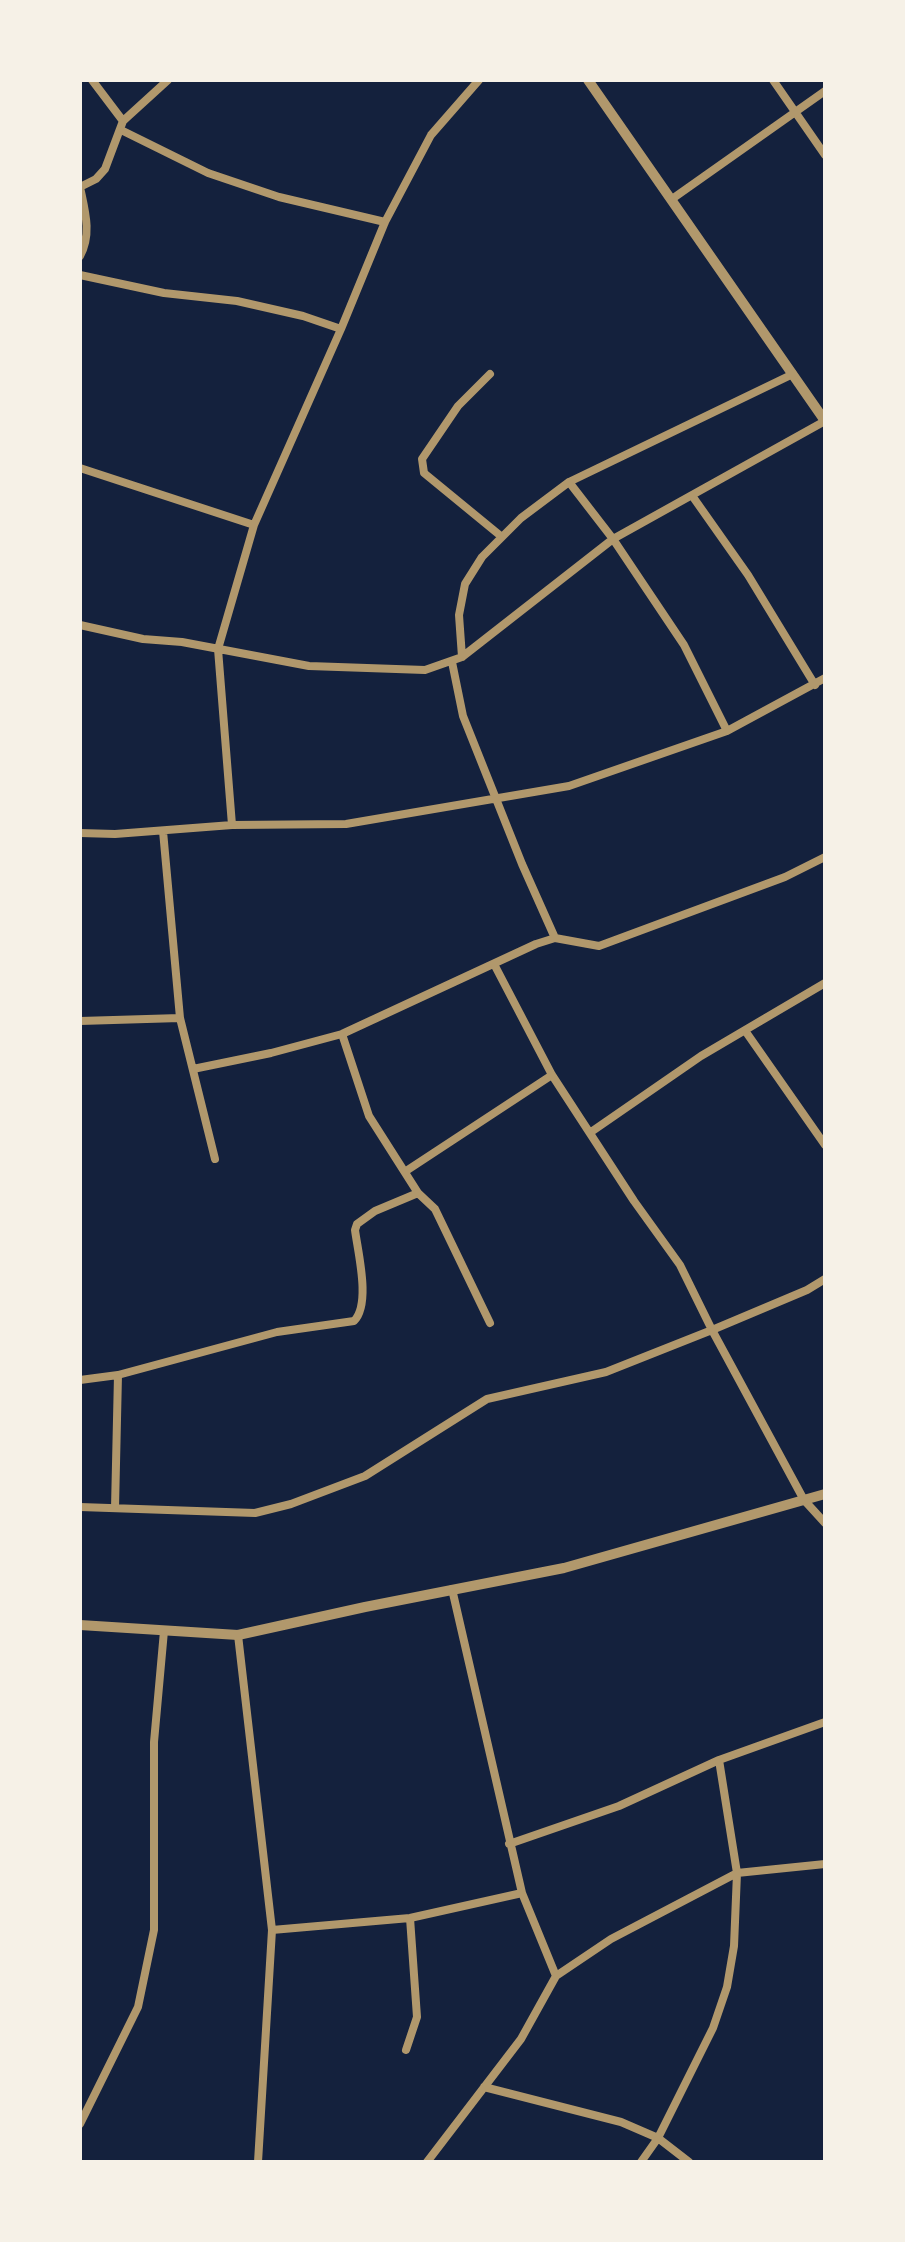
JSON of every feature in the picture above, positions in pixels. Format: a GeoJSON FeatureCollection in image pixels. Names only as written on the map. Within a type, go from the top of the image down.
{"type":"FeatureCollection","features":[{"type":"Feature","properties":{"kind":"street"},"geometry":{"type":"LineString","coordinates":[[92,80],[122,125],[208,173],[279,197],[385,222]]}},
{"type":"Feature","properties":{"kind":"street"},"geometry":{"type":"LineString","coordinates":[[80,256],[86,244],[87,224],[80,187],[96,179],[105,169],[122,125],[168,80]]}},
{"type":"Feature","properties":{"kind":"street"},"geometry":{"type":"LineString","coordinates":[[232,825],[218,649],[254,525],[385,222],[431,135],[479,80]]}},
{"type":"Feature","properties":{"kind":"street"},"geometry":{"type":"LineString","coordinates":[[80,625],[143,639],[309,666],[425,670],[462,657],[613,539],[825,421],[588,80]]}},
{"type":"Feature","properties":{"kind":"street"},"geometry":{"type":"LineString","coordinates":[[773,80],[825,155]]}},
{"type":"Feature","properties":{"kind":"street"},"geometry":{"type":"LineString","coordinates":[[672,199],[825,91]]}},
{"type":"Feature","properties":{"kind":"street"},"geometry":{"type":"LineString","coordinates":[[80,275],[164,293],[237,301],[303,316],[341,329]]}},
{"type":"Feature","properties":{"kind":"street"},"geometry":{"type":"LineString","coordinates":[[490,374],[458,406],[422,459],[424,473],[502,537]]}},
{"type":"Feature","properties":{"kind":"street"},"geometry":{"type":"LineString","coordinates":[[462,657],[459,615],[465,584],[482,557],[521,518],[569,482],[793,374]]}},
{"type":"Feature","properties":{"kind":"street"},"geometry":{"type":"LineString","coordinates":[[80,468],[254,525]]}},
{"type":"Feature","properties":{"kind":"street"},"geometry":{"type":"LineString","coordinates":[[569,482],[613,539],[684,645],[727,731]]}},
{"type":"Feature","properties":{"kind":"street"},"geometry":{"type":"LineString","coordinates":[[693,497],[748,575],[815,685]]}},
{"type":"Feature","properties":{"kind":"street"},"geometry":{"type":"LineString","coordinates":[[452,662],[463,716],[555,938]]}},
{"type":"Feature","properties":{"kind":"street"},"geometry":{"type":"LineString","coordinates":[[80,833],[115,834],[232,825],[346,824],[569,786],[727,731],[825,678]]}},
{"type":"Feature","properties":{"kind":"street"},"geometry":{"type":"LineString","coordinates":[[163,831],[180,1018],[215,1159]]}},
{"type":"Feature","properties":{"kind":"street"},"geometry":{"type":"LineString","coordinates":[[193,1069],[342,1034],[555,938],[599,946],[785,877],[825,857]]}},
{"type":"Feature","properties":{"kind":"street"},"geometry":{"type":"LineString","coordinates":[[494,964],[552,1075],[680,1265],[804,1500],[825,1523]]}},
{"type":"Feature","properties":{"kind":"street"},"geometry":{"type":"LineString","coordinates":[[591,1132],[701,1056],[825,983]]}},
{"type":"Feature","properties":{"kind":"street"},"geometry":{"type":"LineString","coordinates":[[80,1021],[180,1018]]}},
{"type":"Feature","properties":{"kind":"street"},"geometry":{"type":"LineString","coordinates":[[746,1032],[825,1145]]}},
{"type":"Feature","properties":{"kind":"street"},"geometry":{"type":"LineString","coordinates":[[342,1034],[369,1116],[418,1193],[435,1209],[490,1323]]}},
{"type":"Feature","properties":{"kind":"street"},"geometry":{"type":"LineString","coordinates":[[406,1171],[552,1075]]}},
{"type":"Feature","properties":{"kind":"street"},"geometry":{"type":"LineString","coordinates":[[80,1380],[118,1375],[277,1332],[354,1321],[361,1310],[363,1294],[355,1230],[357,1224],[375,1211],[418,1193]]}},
{"type":"Feature","properties":{"kind":"street"},"geometry":{"type":"LineString","coordinates":[[80,1507],[255,1513],[291,1504],[365,1476],[487,1399],[606,1372],[807,1290],[825,1279]]}},
{"type":"Feature","properties":{"kind":"street"},"geometry":{"type":"LineString","coordinates":[[115,1508],[118,1375]]}},
{"type":"Feature","properties":{"kind":"street"},"geometry":{"type":"LineString","coordinates":[[80,1625],[238,1635],[564,1568],[825,1494]]}},
{"type":"Feature","properties":{"kind":"street"},"geometry":{"type":"LineString","coordinates":[[452,1589],[522,1893],[556,1976]]}},
{"type":"Feature","properties":{"kind":"street"},"geometry":{"type":"LineString","coordinates":[[80,2124],[138,2007],[154,1930],[154,1742],[164,1631]]}},
{"type":"Feature","properties":{"kind":"street"},"geometry":{"type":"LineString","coordinates":[[238,1635],[272,1930],[258,2162]]}},
{"type":"Feature","properties":{"kind":"street"},"geometry":{"type":"LineString","coordinates":[[509,1844],[619,1806],[719,1760],[825,1722]]}},
{"type":"Feature","properties":{"kind":"street"},"geometry":{"type":"LineString","coordinates":[[641,2162],[658,2138],[713,2028],[727,1987],[734,1946],[737,1873],[719,1760]]}},
{"type":"Feature","properties":{"kind":"street"},"geometry":{"type":"LineString","coordinates":[[427,2162],[521,2039],[556,1976],[611,1939],[737,1873],[825,1864]]}},
{"type":"Feature","properties":{"kind":"street"},"geometry":{"type":"LineString","coordinates":[[272,1930],[410,1918],[522,1893]]}},
{"type":"Feature","properties":{"kind":"street"},"geometry":{"type":"LineString","coordinates":[[406,2050],[417,2017],[410,1918]]}},
{"type":"Feature","properties":{"kind":"street"},"geometry":{"type":"LineString","coordinates":[[484,2087],[621,2122],[658,2138],[689,2162]]}}]}
